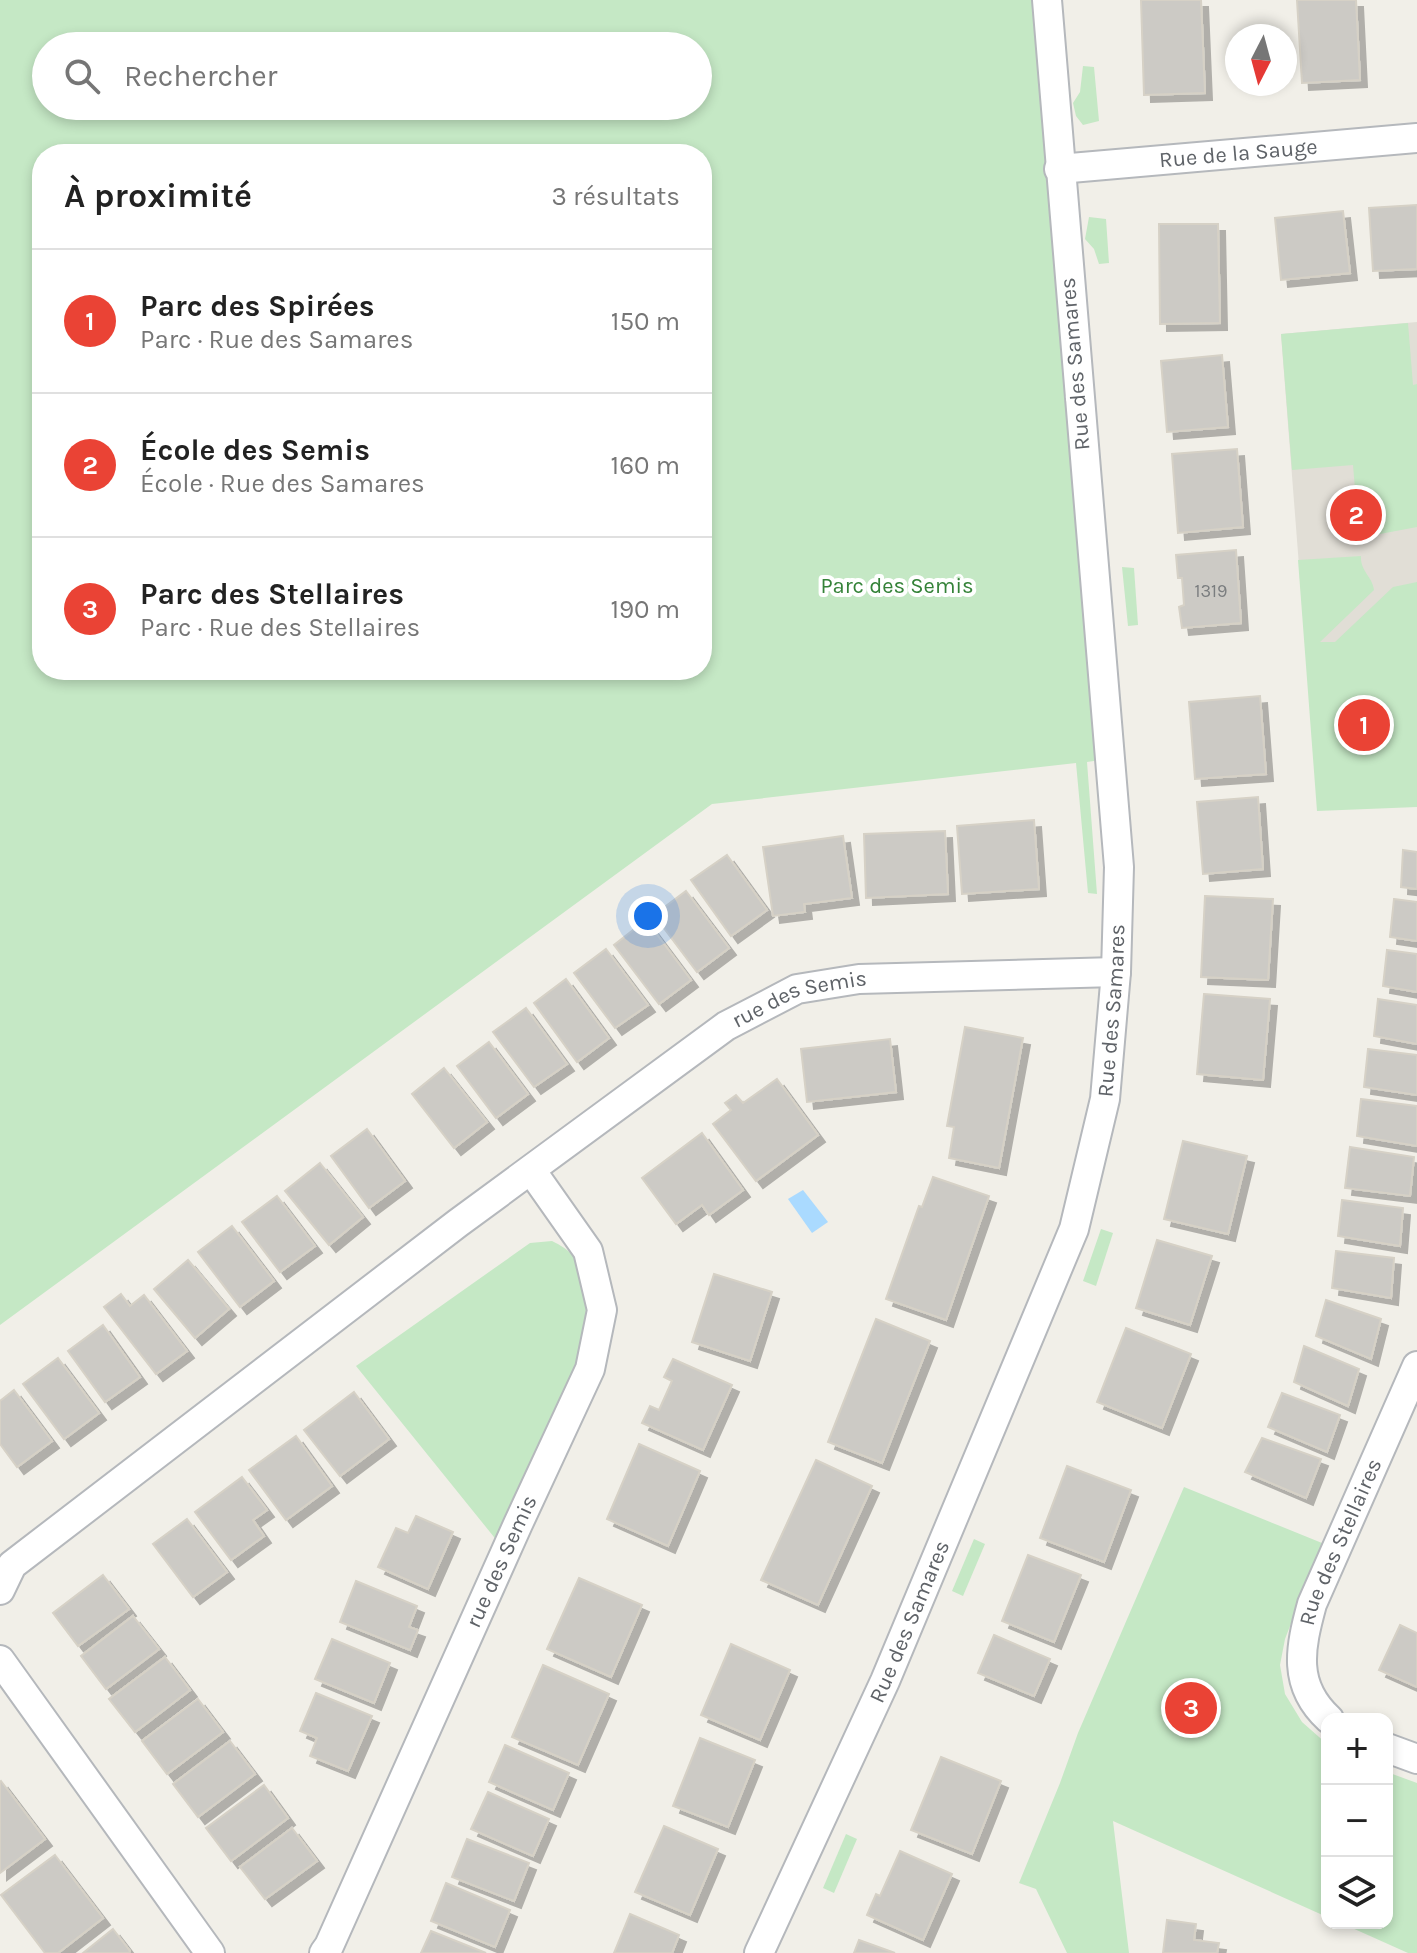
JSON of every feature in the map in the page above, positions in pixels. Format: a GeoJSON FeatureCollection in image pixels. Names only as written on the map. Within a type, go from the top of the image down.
{"type":"FeatureCollection","features":[{"type":"Feature","properties":{"kind":"street","name":"Rue des Samares"},"geometry":{"type":"LineString","coordinates":[[759,1953],[885,1681],[1074,1229],[1105,1099],[1116,972],[1119,867],[1047,0]]}},
{"type":"Feature","properties":{"kind":"street","name":"Rue de la Sauge"},"geometry":{"type":"LineString","coordinates":[[1059,169],[1417,138]]}},
{"type":"Feature","properties":{"kind":"street","name":"rue des Semis"},"geometry":{"type":"LineString","coordinates":[[0,1590],[12,1565],[531,1170],[726,1026],[797,989],[859,979],[1116,972]]}},
{"type":"Feature","properties":{"kind":"street","name":"rue des Semis"},"geometry":{"type":"LineString","coordinates":[[324,1953],[590,1369],[602,1310],[588,1251],[531,1170]]}},
{"type":"Feature","properties":{"kind":"street","name":"Rue des Stellaires"},"geometry":{"type":"LineString","coordinates":[[1322,1713],[1316,1707],[1300,1662],[1312,1604],[1417,1366]]}},
{"type":"Feature","properties":{"kind":"street"},"geometry":{"type":"LineString","coordinates":[[0,1660],[210,1953]]}},
{"type":"Feature","properties":{"kind":"street"},"geometry":{"type":"LineString","coordinates":[[1393,1750],[1417,1759]]}},
{"type":"Feature","properties":{"kind":"shaded area"},"geometry":{"type":"Polygon","coordinates":[[[1417,322],[1417,641],[1305,643],[1281,334],[1417,322]]]}},
{"type":"Feature","properties":{"kind":"green space","name":"Parc des Semis"},"geometry":{"type":"Polygon","coordinates":[[[0,0],[1042,0],[1107,759],[1087,762],[1097,894],[1088,893],[1076,763],[712,804],[0,1325],[0,0]]]}},
{"type":"Feature","properties":{"kind":"green space"},"geometry":{"type":"Polygon","coordinates":[[[1083,66],[1094,67],[1099,121],[1083,125],[1076,116],[1073,103],[1080,92],[1083,66]]]}},
{"type":"Feature","properties":{"kind":"green space"},"geometry":{"type":"Polygon","coordinates":[[[1089,217],[1106,219],[1109,263],[1099,264],[1094,249],[1085,239],[1089,217]]]}},
{"type":"Feature","properties":{"kind":"green space"},"geometry":{"type":"Polygon","coordinates":[[[1408,323],[1413,385],[1417,384],[1417,527],[1359,538],[1353,465],[1292,470],[1281,334],[1408,323]]]}},
{"type":"Feature","properties":{"kind":"green space"},"geometry":{"type":"Polygon","coordinates":[[[1361,556],[1362,566],[1374,590],[1320,642],[1335,642],[1393,587],[1417,582],[1417,807],[1317,811],[1298,560],[1361,556]]]}},
{"type":"Feature","properties":{"kind":"green space"},"geometry":{"type":"Polygon","coordinates":[[[1122,567],[1134,568],[1138,625],[1128,626],[1122,567]]]}},
{"type":"Feature","properties":{"kind":"green space"},"geometry":{"type":"Polygon","coordinates":[[[1101,1229],[1113,1233],[1096,1286],[1083,1281],[1101,1229]]]}},
{"type":"Feature","properties":{"kind":"green space"},"geometry":{"type":"Polygon","coordinates":[[[552,1241],[572,1254],[584,1275],[592,1299],[593,1323],[589,1347],[571,1392],[529,1467],[498,1542],[356,1366],[530,1243],[552,1241]]]}},
{"type":"Feature","properties":{"kind":"green space"},"geometry":{"type":"Polygon","coordinates":[[[1184,1487],[1322,1543],[1285,1639],[1280,1665],[1285,1694],[1302,1722],[1321,1739],[1321,1914],[1113,1821],[1129,1953],[1067,1953],[1036,1889],[1019,1883],[1078,1733],[1184,1487]]]}},
{"type":"Feature","properties":{"kind":"green space"},"geometry":{"type":"Polygon","coordinates":[[[974,1539],[985,1544],[963,1596],[952,1591],[974,1539]]]}},
{"type":"Feature","properties":{"kind":"green space"},"geometry":{"type":"Polygon","coordinates":[[[1393,1774],[1417,1783],[1417,1953],[1408,1953],[1354,1929],[1393,1929],[1393,1774]]]}},
{"type":"Feature","properties":{"kind":"green space"},"geometry":{"type":"Polygon","coordinates":[[[846,1834],[857,1839],[834,1893],[823,1888],[846,1834]]]}},
{"type":"Feature","properties":{"kind":"water"},"geometry":{"type":"Polygon","coordinates":[[[803,1190],[828,1222],[812,1233],[788,1199],[803,1190]]]}},
{"type":"Feature","properties":{"kind":"building"},"geometry":{"type":"Polygon","coordinates":[[[1141,0],[1201,0],[1205,93],[1144,95],[1141,0]]]}},
{"type":"Feature","properties":{"kind":"building"},"geometry":{"type":"Polygon","coordinates":[[[1297,0],[1356,0],[1360,80],[1302,83],[1297,0]]]}},
{"type":"Feature","properties":{"kind":"building"},"geometry":{"type":"Polygon","coordinates":[[[1417,205],[1417,269],[1373,271],[1369,208],[1417,205]]]}},
{"type":"Feature","properties":{"kind":"building"},"geometry":{"type":"Polygon","coordinates":[[[1343,211],[1350,273],[1281,280],[1275,218],[1343,211]]]}},
{"type":"Feature","properties":{"kind":"building"},"geometry":{"type":"Polygon","coordinates":[[[1159,224],[1218,224],[1220,323],[1160,324],[1159,224]]]}},
{"type":"Feature","properties":{"kind":"building"},"geometry":{"type":"Polygon","coordinates":[[[1222,355],[1228,427],[1167,432],[1161,361],[1222,355]]]}},
{"type":"Feature","properties":{"kind":"building"},"geometry":{"type":"Polygon","coordinates":[[[1237,449],[1243,527],[1178,533],[1172,454],[1237,449]]]}},
{"type":"Feature","properties":{"kind":"building"},"geometry":{"type":"Polygon","coordinates":[[[1236,550],[1241,623],[1182,628],[1179,607],[1184,605],[1182,578],[1178,578],[1176,555],[1236,550]]]}},
{"type":"Feature","properties":{"kind":"building"},"geometry":{"type":"Polygon","coordinates":[[[1260,696],[1266,774],[1195,779],[1189,702],[1260,696]]]}},
{"type":"Feature","properties":{"kind":"building"},"geometry":{"type":"Polygon","coordinates":[[[1258,797],[1263,869],[1203,874],[1197,802],[1258,797]]]}},
{"type":"Feature","properties":{"kind":"building"},"geometry":{"type":"Polygon","coordinates":[[[1034,820],[1039,889],[962,894],[957,826],[1034,820]]]}},
{"type":"Feature","properties":{"kind":"building"},"geometry":{"type":"Polygon","coordinates":[[[945,831],[948,894],[866,898],[864,834],[945,831]]]}},
{"type":"Feature","properties":{"kind":"building"},"geometry":{"type":"Polygon","coordinates":[[[843,836],[852,898],[804,904],[805,912],[773,916],[763,847],[843,836]]]}},
{"type":"Feature","properties":{"kind":"building"},"geometry":{"type":"Polygon","coordinates":[[[1403,850],[1417,852],[1417,889],[1401,887],[1403,850]]]}},
{"type":"Feature","properties":{"kind":"building"},"geometry":{"type":"Polygon","coordinates":[[[727,855],[767,910],[731,936],[691,880],[727,855]]]}},
{"type":"Feature","properties":{"kind":"building"},"geometry":{"type":"Polygon","coordinates":[[[686,891],[729,948],[697,972],[654,915],[686,891]]]}},
{"type":"Feature","properties":{"kind":"building"},"geometry":{"type":"Polygon","coordinates":[[[1205,896],[1273,899],[1268,980],[1201,977],[1205,896]]]}},
{"type":"Feature","properties":{"kind":"building"},"geometry":{"type":"Polygon","coordinates":[[[1394,899],[1417,902],[1417,941],[1390,937],[1394,899]]]}},
{"type":"Feature","properties":{"kind":"building"},"geometry":{"type":"Polygon","coordinates":[[[646,920],[691,980],[659,1004],[614,945],[646,920]]]}},
{"type":"Feature","properties":{"kind":"building"},"geometry":{"type":"Polygon","coordinates":[[[606,949],[648,1005],[615,1028],[574,973],[606,949]]]}},
{"type":"Feature","properties":{"kind":"building"},"geometry":{"type":"Polygon","coordinates":[[[1387,950],[1417,954],[1417,992],[1383,986],[1387,950]]]}},
{"type":"Feature","properties":{"kind":"building"},"geometry":{"type":"Polygon","coordinates":[[[566,979],[609,1038],[577,1062],[534,1003],[566,979]]]}},
{"type":"Feature","properties":{"kind":"building"},"geometry":{"type":"Polygon","coordinates":[[[1204,994],[1270,999],[1263,1080],[1197,1074],[1204,994]]]}},
{"type":"Feature","properties":{"kind":"building"},"geometry":{"type":"Polygon","coordinates":[[[1378,999],[1417,1005],[1417,1044],[1374,1036],[1378,999]]]}},
{"type":"Feature","properties":{"kind":"building"},"geometry":{"type":"Polygon","coordinates":[[[526,1008],[567,1064],[534,1087],[493,1032],[526,1008]]]}},
{"type":"Feature","properties":{"kind":"building"},"geometry":{"type":"Polygon","coordinates":[[[965,1027],[1023,1038],[999,1168],[949,1158],[954,1127],[947,1126],[965,1027]]]}},
{"type":"Feature","properties":{"kind":"building"},"geometry":{"type":"Polygon","coordinates":[[[890,1039],[896,1092],[807,1102],[801,1049],[890,1039]]]}},
{"type":"Feature","properties":{"kind":"building"},"geometry":{"type":"Polygon","coordinates":[[[489,1042],[528,1094],[496,1118],[457,1066],[489,1042]]]}},
{"type":"Feature","properties":{"kind":"building"},"geometry":{"type":"Polygon","coordinates":[[[1368,1049],[1417,1055],[1417,1095],[1364,1087],[1368,1049]]]}},
{"type":"Feature","properties":{"kind":"building"},"geometry":{"type":"Polygon","coordinates":[[[444,1068],[487,1122],[454,1148],[412,1094],[444,1068]]]}},
{"type":"Feature","properties":{"kind":"building"},"geometry":{"type":"Polygon","coordinates":[[[777,1079],[818,1135],[756,1181],[713,1124],[731,1110],[725,1103],[736,1095],[743,1103],[777,1079]]]}},
{"type":"Feature","properties":{"kind":"building"},"geometry":{"type":"Polygon","coordinates":[[[1361,1099],[1417,1106],[1417,1146],[1357,1136],[1361,1099]]]}},
{"type":"Feature","properties":{"kind":"building"},"geometry":{"type":"Polygon","coordinates":[[[367,1129],[405,1181],[369,1208],[331,1156],[367,1129]]]}},
{"type":"Feature","properties":{"kind":"building"},"geometry":{"type":"Polygon","coordinates":[[[702,1133],[743,1190],[709,1215],[702,1205],[676,1224],[642,1178],[702,1133]]]}},
{"type":"Feature","properties":{"kind":"building"},"geometry":{"type":"Polygon","coordinates":[[[1183,1141],[1247,1156],[1228,1234],[1164,1219],[1183,1141]]]}},
{"type":"Feature","properties":{"kind":"building"},"geometry":{"type":"Polygon","coordinates":[[[1350,1147],[1414,1157],[1410,1196],[1345,1188],[1350,1147]]]}},
{"type":"Feature","properties":{"kind":"building"},"geometry":{"type":"Polygon","coordinates":[[[320,1163],[363,1217],[329,1245],[285,1191],[320,1163]]]}},
{"type":"Feature","properties":{"kind":"building"},"geometry":{"type":"Polygon","coordinates":[[[933,1177],[989,1196],[946,1320],[886,1299],[919,1206],[922,1207],[933,1177]]]}},
{"type":"Feature","properties":{"kind":"building"},"geometry":{"type":"Polygon","coordinates":[[[277,1196],[315,1246],[280,1272],[242,1222],[277,1196]]]}},
{"type":"Feature","properties":{"kind":"building"},"geometry":{"type":"Polygon","coordinates":[[[1342,1200],[1403,1208],[1400,1246],[1338,1236],[1342,1200]]]}},
{"type":"Feature","properties":{"kind":"building"},"geometry":{"type":"Polygon","coordinates":[[[232,1226],[274,1281],[240,1307],[198,1252],[232,1226]]]}},
{"type":"Feature","properties":{"kind":"building"},"geometry":{"type":"Polygon","coordinates":[[[1157,1240],[1212,1256],[1190,1325],[1136,1308],[1157,1240]]]}},
{"type":"Feature","properties":{"kind":"building"},"geometry":{"type":"Polygon","coordinates":[[[1336,1251],[1394,1258],[1391,1298],[1332,1288],[1336,1251]]]}},
{"type":"Feature","properties":{"kind":"building"},"geometry":{"type":"Polygon","coordinates":[[[188,1260],[229,1309],[195,1338],[154,1289],[188,1260]]]}},
{"type":"Feature","properties":{"kind":"building"},"geometry":{"type":"Polygon","coordinates":[[[714,1274],[772,1292],[750,1361],[692,1342],[714,1274]]]}},
{"type":"Feature","properties":{"kind":"building"},"geometry":{"type":"Polygon","coordinates":[[[121,1294],[130,1306],[144,1295],[187,1351],[156,1374],[104,1307],[121,1294]]]}},
{"type":"Feature","properties":{"kind":"building"},"geometry":{"type":"Polygon","coordinates":[[[1326,1300],[1381,1319],[1371,1359],[1316,1336],[1326,1300]]]}},
{"type":"Feature","properties":{"kind":"building"},"geometry":{"type":"Polygon","coordinates":[[[876,1319],[930,1341],[882,1463],[828,1442],[876,1319]]]}},
{"type":"Feature","properties":{"kind":"building"},"geometry":{"type":"Polygon","coordinates":[[[103,1325],[140,1377],[105,1402],[68,1351],[103,1325]]]}},
{"type":"Feature","properties":{"kind":"building"},"geometry":{"type":"Polygon","coordinates":[[[1126,1328],[1191,1354],[1162,1428],[1097,1402],[1126,1328]]]}},
{"type":"Feature","properties":{"kind":"building"},"geometry":{"type":"Polygon","coordinates":[[[1304,1346],[1359,1369],[1348,1406],[1294,1382],[1304,1346]]]}},
{"type":"Feature","properties":{"kind":"building"},"geometry":{"type":"Polygon","coordinates":[[[58,1358],[99,1413],[64,1439],[23,1384],[58,1358]]]}},
{"type":"Feature","properties":{"kind":"building"},"geometry":{"type":"Polygon","coordinates":[[[673,1359],[732,1385],[703,1450],[642,1423],[650,1406],[659,1410],[672,1381],[664,1377],[673,1359]]]}},
{"type":"Feature","properties":{"kind":"building"},"geometry":{"type":"Polygon","coordinates":[[[14,1390],[52,1441],[17,1467],[0,1444],[0,1401],[14,1390]]]}},
{"type":"Feature","properties":{"kind":"building"},"geometry":{"type":"Polygon","coordinates":[[[354,1392],[389,1439],[340,1476],[304,1430],[354,1392]]]}},
{"type":"Feature","properties":{"kind":"building"},"geometry":{"type":"Polygon","coordinates":[[[1282,1393],[1340,1415],[1327,1452],[1268,1427],[1282,1393]]]}},
{"type":"Feature","properties":{"kind":"building"},"geometry":{"type":"Polygon","coordinates":[[[296,1436],[332,1486],[286,1520],[249,1470],[296,1436]]]}},
{"type":"Feature","properties":{"kind":"building"},"geometry":{"type":"Polygon","coordinates":[[[1262,1438],[1321,1459],[1306,1498],[1245,1472],[1262,1438]]]}},
{"type":"Feature","properties":{"kind":"building"},"geometry":{"type":"Polygon","coordinates":[[[639,1444],[700,1471],[668,1546],[607,1519],[639,1444]]]}},
{"type":"Feature","properties":{"kind":"building"},"geometry":{"type":"Polygon","coordinates":[[[816,1460],[872,1486],[818,1605],[761,1580],[816,1460]]]}},
{"type":"Feature","properties":{"kind":"building"},"geometry":{"type":"Polygon","coordinates":[[[1067,1466],[1131,1490],[1104,1562],[1040,1538],[1067,1466]]]}},
{"type":"Feature","properties":{"kind":"building"},"geometry":{"type":"Polygon","coordinates":[[[242,1477],[267,1510],[253,1520],[264,1536],[231,1560],[195,1512],[242,1477]]]}},
{"type":"Feature","properties":{"kind":"building"},"geometry":{"type":"Polygon","coordinates":[[[416,1516],[453,1532],[428,1589],[378,1567],[396,1528],[408,1533],[416,1516]]]}},
{"type":"Feature","properties":{"kind":"building"},"geometry":{"type":"Polygon","coordinates":[[[187,1519],[227,1572],[193,1597],[153,1544],[187,1519]]]}},
{"type":"Feature","properties":{"kind":"building"},"geometry":{"type":"Polygon","coordinates":[[[1028,1555],[1081,1575],[1054,1642],[1002,1621],[1028,1555]]]}},
{"type":"Feature","properties":{"kind":"building"},"geometry":{"type":"Polygon","coordinates":[[[103,1575],[129,1609],[78,1646],[53,1613],[103,1575]]]}},
{"type":"Feature","properties":{"kind":"building"},"geometry":{"type":"Polygon","coordinates":[[[579,1578],[642,1605],[611,1677],[547,1649],[579,1578]]]}},
{"type":"Feature","properties":{"kind":"building"},"geometry":{"type":"Polygon","coordinates":[[[356,1581],[417,1606],[409,1627],[418,1630],[410,1650],[340,1622],[356,1581]]]}},
{"type":"Feature","properties":{"kind":"building"},"geometry":{"type":"Polygon","coordinates":[[[133,1616],[159,1649],[106,1689],[81,1656],[133,1616]]]}},
{"type":"Feature","properties":{"kind":"building"},"geometry":{"type":"Polygon","coordinates":[[[1400,1625],[1417,1633],[1417,1687],[1379,1670],[1400,1625]]]}},
{"type":"Feature","properties":{"kind":"building"},"geometry":{"type":"Polygon","coordinates":[[[994,1635],[1050,1659],[1034,1696],[978,1673],[994,1635]]]}},
{"type":"Feature","properties":{"kind":"building"},"geometry":{"type":"Polygon","coordinates":[[[332,1639],[390,1663],[374,1703],[315,1679],[332,1639]]]}},
{"type":"Feature","properties":{"kind":"building"},"geometry":{"type":"Polygon","coordinates":[[[731,1644],[790,1670],[760,1740],[701,1715],[731,1644]]]}},
{"type":"Feature","properties":{"kind":"building"},"geometry":{"type":"Polygon","coordinates":[[[165,1657],[190,1690],[135,1732],[109,1699],[165,1657]]]}},
{"type":"Feature","properties":{"kind":"building"},"geometry":{"type":"Polygon","coordinates":[[[543,1665],[609,1694],[578,1765],[512,1737],[543,1665]]]}},
{"type":"Feature","properties":{"kind":"building"},"geometry":{"type":"Polygon","coordinates":[[[316,1693],[372,1716],[348,1771],[310,1756],[317,1738],[300,1731],[316,1693]]]}},
{"type":"Feature","properties":{"kind":"building"},"geometry":{"type":"Polygon","coordinates":[[[198,1699],[223,1732],[167,1774],[142,1741],[198,1699]]]}},
{"type":"Feature","properties":{"kind":"building"},"geometry":{"type":"Polygon","coordinates":[[[700,1738],[755,1760],[728,1827],[673,1806],[700,1738]]]}},
{"type":"Feature","properties":{"kind":"building"},"geometry":{"type":"Polygon","coordinates":[[[230,1741],[255,1774],[198,1817],[173,1784],[230,1741]]]}},
{"type":"Feature","properties":{"kind":"building"},"geometry":{"type":"Polygon","coordinates":[[[505,1745],[569,1773],[553,1810],[489,1782],[505,1745]]]}},
{"type":"Feature","properties":{"kind":"building"},"geometry":{"type":"Polygon","coordinates":[[[941,1757],[1001,1781],[972,1854],[911,1830],[941,1757]]]}},
{"type":"Feature","properties":{"kind":"building"},"geometry":{"type":"Polygon","coordinates":[[[0,1782],[45,1839],[0,1873],[0,1782]]]}},
{"type":"Feature","properties":{"kind":"building"},"geometry":{"type":"Polygon","coordinates":[[[264,1785],[288,1818],[231,1861],[206,1828],[264,1785]]]}},
{"type":"Feature","properties":{"kind":"building"},"geometry":{"type":"Polygon","coordinates":[[[488,1792],[549,1819],[533,1856],[471,1829],[488,1792]]]}},
{"type":"Feature","properties":{"kind":"building"},"geometry":{"type":"Polygon","coordinates":[[[664,1826],[718,1849],[690,1915],[635,1892],[664,1826]]]}},
{"type":"Feature","properties":{"kind":"building"},"geometry":{"type":"Polygon","coordinates":[[[292,1828],[317,1861],[265,1899],[240,1867],[292,1828]]]}},
{"type":"Feature","properties":{"kind":"building"},"geometry":{"type":"Polygon","coordinates":[[[467,1839],[529,1863],[514,1901],[452,1877],[467,1839]]]}},
{"type":"Feature","properties":{"kind":"building"},"geometry":{"type":"Polygon","coordinates":[[[900,1851],[952,1874],[923,1940],[867,1915],[876,1894],[880,1896],[900,1851]]]}},
{"type":"Feature","properties":{"kind":"building"},"geometry":{"type":"Polygon","coordinates":[[[55,1855],[103,1918],[58,1953],[45,1953],[1,1895],[55,1855]]]}},
{"type":"Feature","properties":{"kind":"building"},"geometry":{"type":"Polygon","coordinates":[[[446,1883],[510,1910],[495,1947],[431,1921],[446,1883]]]}},
{"type":"Feature","properties":{"kind":"building"},"geometry":{"type":"Polygon","coordinates":[[[630,1914],[679,1935],[672,1953],[614,1953],[630,1914]]]}},
{"type":"Feature","properties":{"kind":"building"},"geometry":{"type":"Polygon","coordinates":[[[1167,1920],[1196,1924],[1194,1940],[1219,1943],[1217,1953],[1163,1953],[1167,1920]]]}},
{"type":"Feature","properties":{"kind":"building"},"geometry":{"type":"Polygon","coordinates":[[[113,1929],[129,1953],[83,1953],[113,1929]]]}},
{"type":"Feature","properties":{"kind":"building"},"geometry":{"type":"Polygon","coordinates":[[[431,1931],[486,1953],[421,1953],[431,1931]]]}},
{"type":"Feature","properties":{"kind":"building"},"geometry":{"type":"Polygon","coordinates":[[[859,1940],[895,1953],[854,1953],[859,1940]]]}},
{"type":"Feature","properties":{"kind":"place","name":"École des Semis"},"geometry":{"type":"Point","coordinates":[1356,515]}},
{"type":"Feature","properties":{"kind":"place","name":"Parc des Spirées"},"geometry":{"type":"Point","coordinates":[1364,725]}},
{"type":"Feature","properties":{"kind":"place","name":"Parc des Stellaires"},"geometry":{"type":"Point","coordinates":[1191,1708]}}]}
